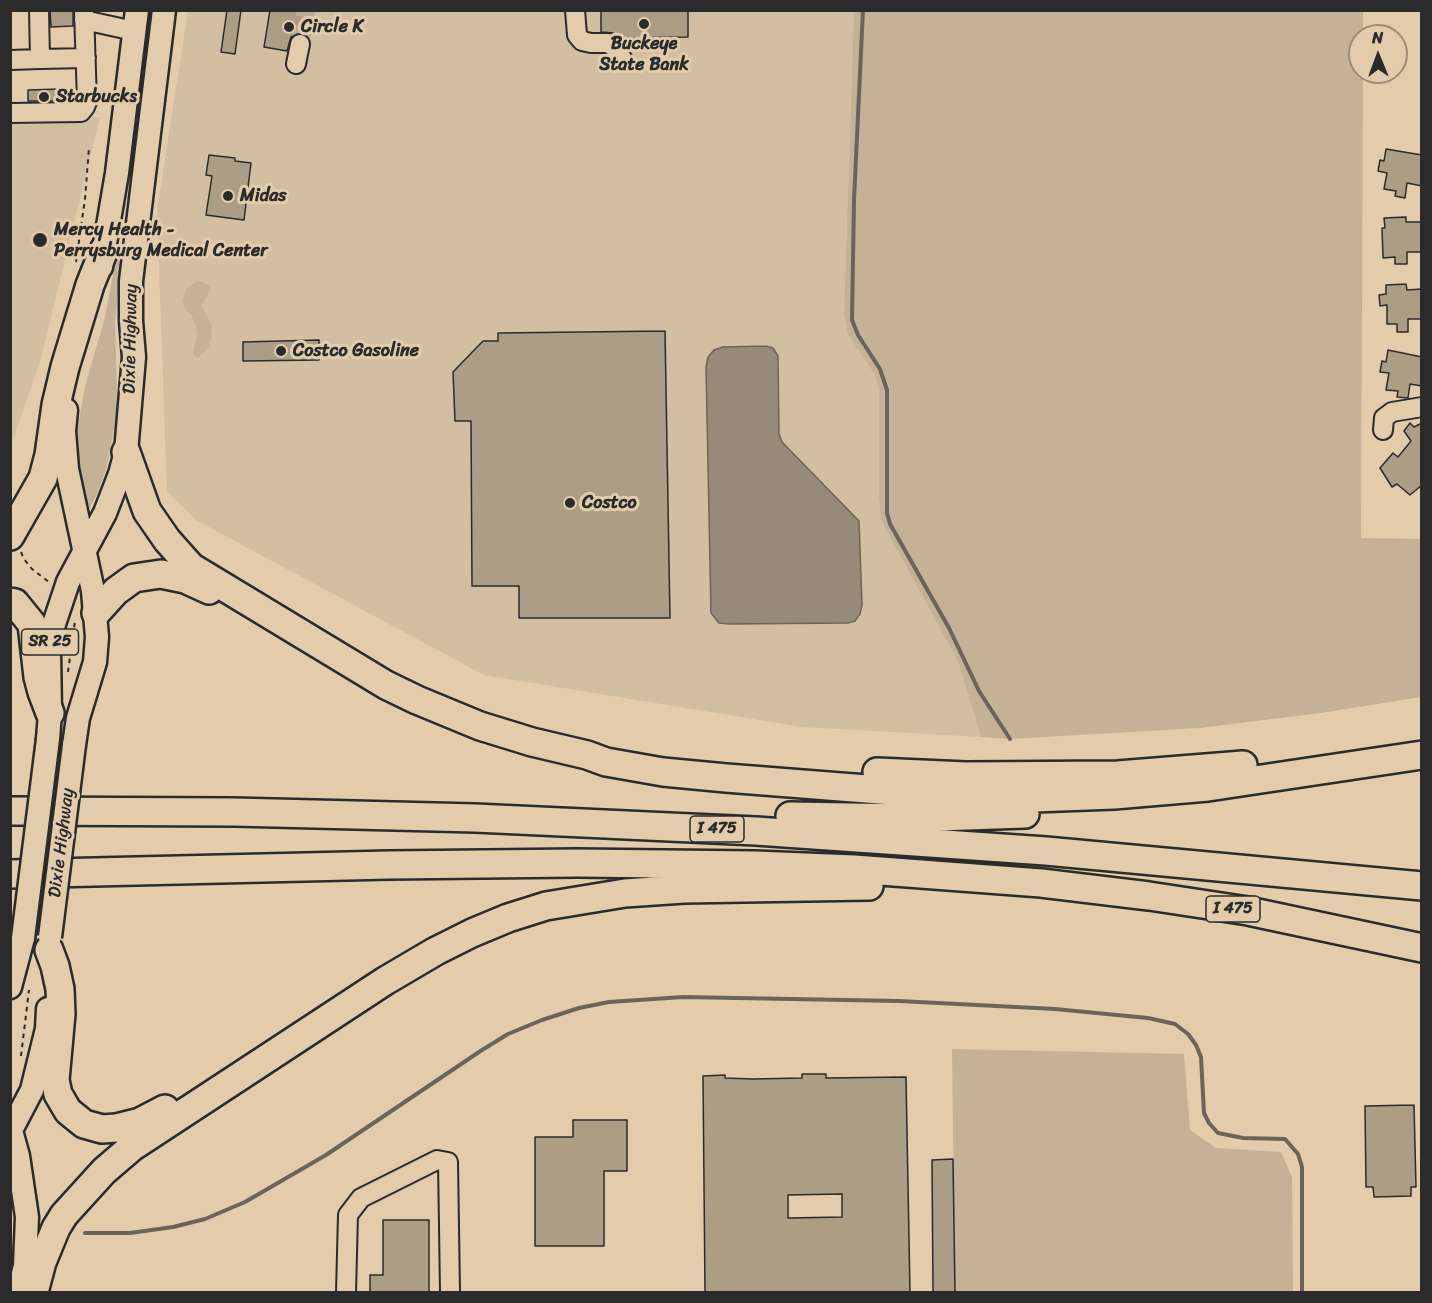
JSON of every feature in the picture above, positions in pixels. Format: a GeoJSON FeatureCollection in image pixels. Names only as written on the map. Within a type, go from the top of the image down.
{"type":"FeatureCollection","features":[{"type":"Feature","properties":{"kind":"highway"},"geometry":{"type":"LineString","coordinates":[[16,543],[43,478],[65,367],[90,285],[104,250]]}},
{"type":"Feature","properties":{"kind":"highway"},"geometry":{"type":"LineString","coordinates":[[126,452],[147,511],[161,533],[191,567],[386,685],[417,700],[480,726],[606,762],[663,772],[956,796],[1034,798],[1208,787],[1422,754]]}},
{"type":"Feature","properties":{"kind":"highway"},"geometry":{"type":"LineString","coordinates":[[86,616],[134,578],[161,574],[185,579],[304,636]]}},
{"type":"Feature","properties":{"kind":"highway"},"geometry":{"type":"LineString","coordinates":[[10,602],[15,603],[32,624],[38,677],[49,726]]}},
{"type":"Feature","properties":{"kind":"highway"},"geometry":{"type":"LineString","coordinates":[[587,755],[966,776],[1118,775],[1262,762],[1341,751],[1422,736]]}},
{"type":"Feature","properties":{"kind":"highway"},"geometry":{"type":"LineString","coordinates":[[12,811],[355,802],[602,806],[863,818],[997,816],[1174,802],[1422,763]]}},
{"type":"Feature","properties":{"kind":"highway","name":"I 475"},"geometry":{"type":"LineString","coordinates":[[12,811],[234,812],[475,818],[756,831],[1081,853],[1422,886]]}},
{"type":"Feature","properties":{"kind":"highway","name":"I 475"},"geometry":{"type":"LineString","coordinates":[[10,874],[577,863],[755,865],[854,869],[1041,883],[1149,896],[1248,911],[1422,948]]}},
{"type":"Feature","properties":{"kind":"highway"},"geometry":{"type":"LineString","coordinates":[[49,944],[60,989],[61,1014],[55,1080],[58,1094],[68,1111],[84,1124],[102,1129],[140,1122],[160,1112],[358,988],[472,933],[518,915],[576,900],[625,892],[1041,883]]}},
{"type":"Feature","properties":{"kind":"highway"},"geometry":{"type":"LineString","coordinates":[[34,1293],[42,1262],[64,1215],[104,1171],[132,1147],[375,988],[436,951]]}},
{"type":"Feature","properties":{"kind":"main road"},"geometry":{"type":"LineString","coordinates":[[139,217],[131,176],[150,10]]}},
{"type":"Feature","properties":{"kind":"main road","name":"Dixie Highway"},"geometry":{"type":"LineString","coordinates":[[20,986],[23,938],[49,726],[49,652],[52,630],[68,582],[105,513],[126,452],[134,357],[131,281],[164,10]]}},
{"type":"Feature","properties":{"kind":"main road","name":"Dixie Highway"},"geometry":{"type":"LineString","coordinates":[[18,1293],[25,1266],[27,1217],[18,1156],[11,1130],[32,1090],[47,1029],[49,944],[74,745],[78,718],[95,662],[97,637],[86,616],[85,552],[67,469],[64,431],[67,402],[92,321],[117,173],[136,21]]}},
{"type":"Feature","properties":{"kind":"lane"},"geometry":{"type":"LineString","coordinates":[[39,10],[40,59]]}},
{"type":"Feature","properties":{"kind":"lane"},"geometry":{"type":"LineString","coordinates":[[574,10],[577,35],[582,40],[591,43],[608,43],[614,46],[623,60]]}},
{"type":"Feature","properties":{"kind":"lane"},"geometry":{"type":"LineString","coordinates":[[10,111],[81,112],[87,102],[84,15],[136,21]]}},
{"type":"Feature","properties":{"kind":"lane"},"geometry":{"type":"LineString","coordinates":[[296,64],[300,44]]}},
{"type":"Feature","properties":{"kind":"lane"},"geometry":{"type":"LineString","coordinates":[[10,60],[86,58]]}},
{"type":"Feature","properties":{"kind":"lane"},"geometry":{"type":"LineString","coordinates":[[1383,430],[1384,418],[1392,411],[1422,407]]}},
{"type":"Feature","properties":{"kind":"lane"},"geometry":{"type":"LineString","coordinates":[[346,1293],[348,1215],[362,1198],[437,1161],[448,1162],[450,1293]]}},
{"type":"Feature","properties":{"kind":"path"},"geometry":{"type":"LineString","coordinates":[[16,543],[32,569],[52,584]]}},
{"type":"Feature","properties":{"kind":"path"},"geometry":{"type":"LineString","coordinates":[[68,674],[86,616]]}},
{"type":"Feature","properties":{"kind":"path"},"geometry":{"type":"LineString","coordinates":[[20,986],[20,1062]]}},
{"type":"Feature","properties":{"kind":"shaded area"},"geometry":{"type":"Polygon","coordinates":[[[188,11],[854,11],[844,313],[848,335],[875,375],[879,389],[881,521],[958,661],[981,737],[802,727],[484,675],[196,520],[167,492],[157,211],[188,11]]]}},
{"type":"Feature","properties":{"kind":"shaded area"},"geometry":{"type":"Polygon","coordinates":[[[854,11],[1363,11],[1363,24],[1348,24],[1348,84],[1363,84],[1361,538],[1421,539],[1421,697],[1321,713],[1199,728],[1010,739],[981,737],[958,661],[881,521],[879,389],[875,375],[848,335],[844,313],[854,11]]]}},
{"type":"Feature","properties":{"kind":"shaded area","name":"Mercy Health - Perrysburg Medical Center"},"geometry":{"type":"Polygon","coordinates":[[[11,117],[100,117],[40,362],[11,445],[11,117]]]}},
{"type":"Feature","properties":{"kind":"shaded area"},"geometry":{"type":"Polygon","coordinates":[[[116,260],[121,261],[115,323],[116,419],[106,470],[85,517],[78,490],[76,437],[85,386],[104,321],[116,260]]]}},
{"type":"Feature","properties":{"kind":"shaded area"},"geometry":{"type":"Polygon","coordinates":[[[197,281],[206,283],[211,289],[201,306],[211,324],[212,333],[209,346],[197,358],[193,355],[198,333],[191,314],[186,311],[182,301],[187,288],[197,281]]]}},
{"type":"Feature","properties":{"kind":"shaded area"},"geometry":{"type":"Polygon","coordinates":[[[766,346],[773,348],[778,356],[779,434],[782,442],[859,521],[862,605],[855,621],[848,623],[729,624],[719,623],[711,613],[706,367],[708,357],[714,350],[723,347],[766,346]]]}},
{"type":"Feature","properties":{"kind":"shaded area"},"geometry":{"type":"Polygon","coordinates":[[[952,1049],[1184,1054],[1190,1130],[1216,1148],[1281,1152],[1292,1177],[1293,1292],[955,1292],[952,1049]]]}},
{"type":"Feature","properties":{"kind":"building"},"geometry":{"type":"Polygon","coordinates":[[[50,10],[73,10],[73,26],[51,27],[50,10]]]}},
{"type":"Feature","properties":{"kind":"building"},"geometry":{"type":"Polygon","coordinates":[[[227,10],[241,10],[235,54],[221,52],[227,10]]]}},
{"type":"Feature","properties":{"kind":"building","name":"Circle K"},"geometry":{"type":"Polygon","coordinates":[[[270,10],[314,10],[309,38],[303,33],[296,34],[291,37],[287,51],[264,47],[270,10]]]}},
{"type":"Feature","properties":{"kind":"building","name":"Buckeye State Bank"},"geometry":{"type":"Polygon","coordinates":[[[601,10],[688,10],[688,37],[620,38],[613,33],[601,32],[601,10]]]}},
{"type":"Feature","properties":{"kind":"building","name":"Starbucks"},"geometry":{"type":"Polygon","coordinates":[[[60,89],[60,101],[28,101],[28,90],[60,89]]]}},
{"type":"Feature","properties":{"kind":"building"},"geometry":{"type":"Polygon","coordinates":[[[1386,149],[1422,155],[1422,186],[1407,183],[1405,198],[1395,196],[1396,191],[1384,189],[1387,173],[1378,171],[1380,160],[1384,161],[1386,149]]]}},
{"type":"Feature","properties":{"kind":"building","name":"Midas"},"geometry":{"type":"Polygon","coordinates":[[[209,155],[235,158],[235,161],[251,163],[244,220],[206,215],[212,176],[206,175],[209,155]]]}},
{"type":"Feature","properties":{"kind":"building"},"geometry":{"type":"Polygon","coordinates":[[[1406,217],[1406,222],[1422,222],[1422,252],[1407,252],[1407,264],[1395,264],[1395,257],[1383,258],[1384,218],[1406,217]]]}},
{"type":"Feature","properties":{"kind":"building"},"geometry":{"type":"Polygon","coordinates":[[[1406,284],[1407,290],[1422,289],[1422,319],[1408,319],[1408,332],[1397,332],[1397,324],[1387,324],[1387,305],[1380,306],[1379,295],[1386,294],[1386,285],[1406,284]]]}},
{"type":"Feature","properties":{"kind":"building","name":"Costco"},"geometry":{"type":"Polygon","coordinates":[[[665,331],[670,618],[519,618],[519,586],[472,586],[471,421],[455,421],[453,372],[483,341],[498,341],[498,333],[665,331]]]}},
{"type":"Feature","properties":{"kind":"building","name":"Costco Gasoline"},"geometry":{"type":"Polygon","coordinates":[[[319,340],[319,360],[243,361],[243,342],[319,340]]]}},
{"type":"Feature","properties":{"kind":"building"},"geometry":{"type":"Polygon","coordinates":[[[1388,350],[1422,357],[1422,386],[1410,384],[1408,398],[1397,397],[1398,391],[1386,390],[1389,373],[1380,372],[1382,361],[1386,362],[1388,350]]]}},
{"type":"Feature","properties":{"kind":"building"},"geometry":{"type":"Polygon","coordinates":[[[1410,423],[1414,427],[1422,423],[1422,485],[1410,495],[1397,484],[1392,487],[1380,468],[1393,453],[1398,457],[1411,441],[1404,431],[1410,423]]]}},
{"type":"Feature","properties":{"kind":"building"},"geometry":{"type":"Polygon","coordinates":[[[802,1074],[826,1074],[826,1078],[906,1077],[910,1293],[705,1293],[703,1076],[725,1075],[725,1078],[753,1079],[802,1078],[802,1074]],[[842,1194],[788,1195],[788,1218],[842,1217],[842,1194]]]}},
{"type":"Feature","properties":{"kind":"building"},"geometry":{"type":"Polygon","coordinates":[[[1414,1105],[1416,1187],[1411,1187],[1411,1196],[1374,1197],[1373,1187],[1366,1187],[1365,1106],[1414,1105]]]}},
{"type":"Feature","properties":{"kind":"building"},"geometry":{"type":"Polygon","coordinates":[[[573,1120],[627,1120],[627,1171],[604,1171],[604,1246],[535,1246],[535,1137],[573,1137],[573,1120]]]}},
{"type":"Feature","properties":{"kind":"building"},"geometry":{"type":"Polygon","coordinates":[[[953,1159],[955,1293],[933,1293],[932,1160],[953,1159]]]}},
{"type":"Feature","properties":{"kind":"building"},"geometry":{"type":"Polygon","coordinates":[[[383,1220],[429,1220],[429,1293],[370,1293],[370,1275],[383,1275],[383,1220]]]}},
{"type":"Feature","properties":{"kind":"waterway"},"geometry":{"type":"LineString","coordinates":[[863,10],[854,200],[852,320],[858,335],[880,369],[887,390],[887,513],[890,524],[949,628],[979,691],[1010,739]]}},
{"type":"Feature","properties":{"kind":"waterway"},"geometry":{"type":"LineString","coordinates":[[85,1233],[130,1233],[173,1227],[205,1219],[245,1202],[326,1155],[508,1034],[579,1008],[609,1002],[683,997],[899,1001],[1055,1009],[1148,1018],[1175,1024],[1188,1034],[1201,1057],[1204,1113],[1218,1133],[1243,1138],[1285,1139],[1298,1154],[1302,1167],[1302,1292]]}},
{"type":"Feature","properties":{"kind":"tunnel"},"geometry":{"type":"LineString","coordinates":[[300,44],[306,10]]}},
{"type":"Feature","properties":{"kind":"place","name":"Buckeye State Bank"},"geometry":{"type":"Point","coordinates":[644,24]}},
{"type":"Feature","properties":{"kind":"place","name":"Circle K"},"geometry":{"type":"Point","coordinates":[289,27]}},
{"type":"Feature","properties":{"kind":"place","name":"Starbucks"},"geometry":{"type":"Point","coordinates":[44,97]}},
{"type":"Feature","properties":{"kind":"place","name":"Midas"},"geometry":{"type":"Point","coordinates":[228,196]}},
{"type":"Feature","properties":{"kind":"place","name":"Mercy Health - Perrysburg Medical Center"},"geometry":{"type":"Point","coordinates":[40,240]}},
{"type":"Feature","properties":{"kind":"place","name":"Costco Gasoline"},"geometry":{"type":"Point","coordinates":[281,351]}},
{"type":"Feature","properties":{"kind":"place","name":"Costco"},"geometry":{"type":"Point","coordinates":[570,503]}}]}
